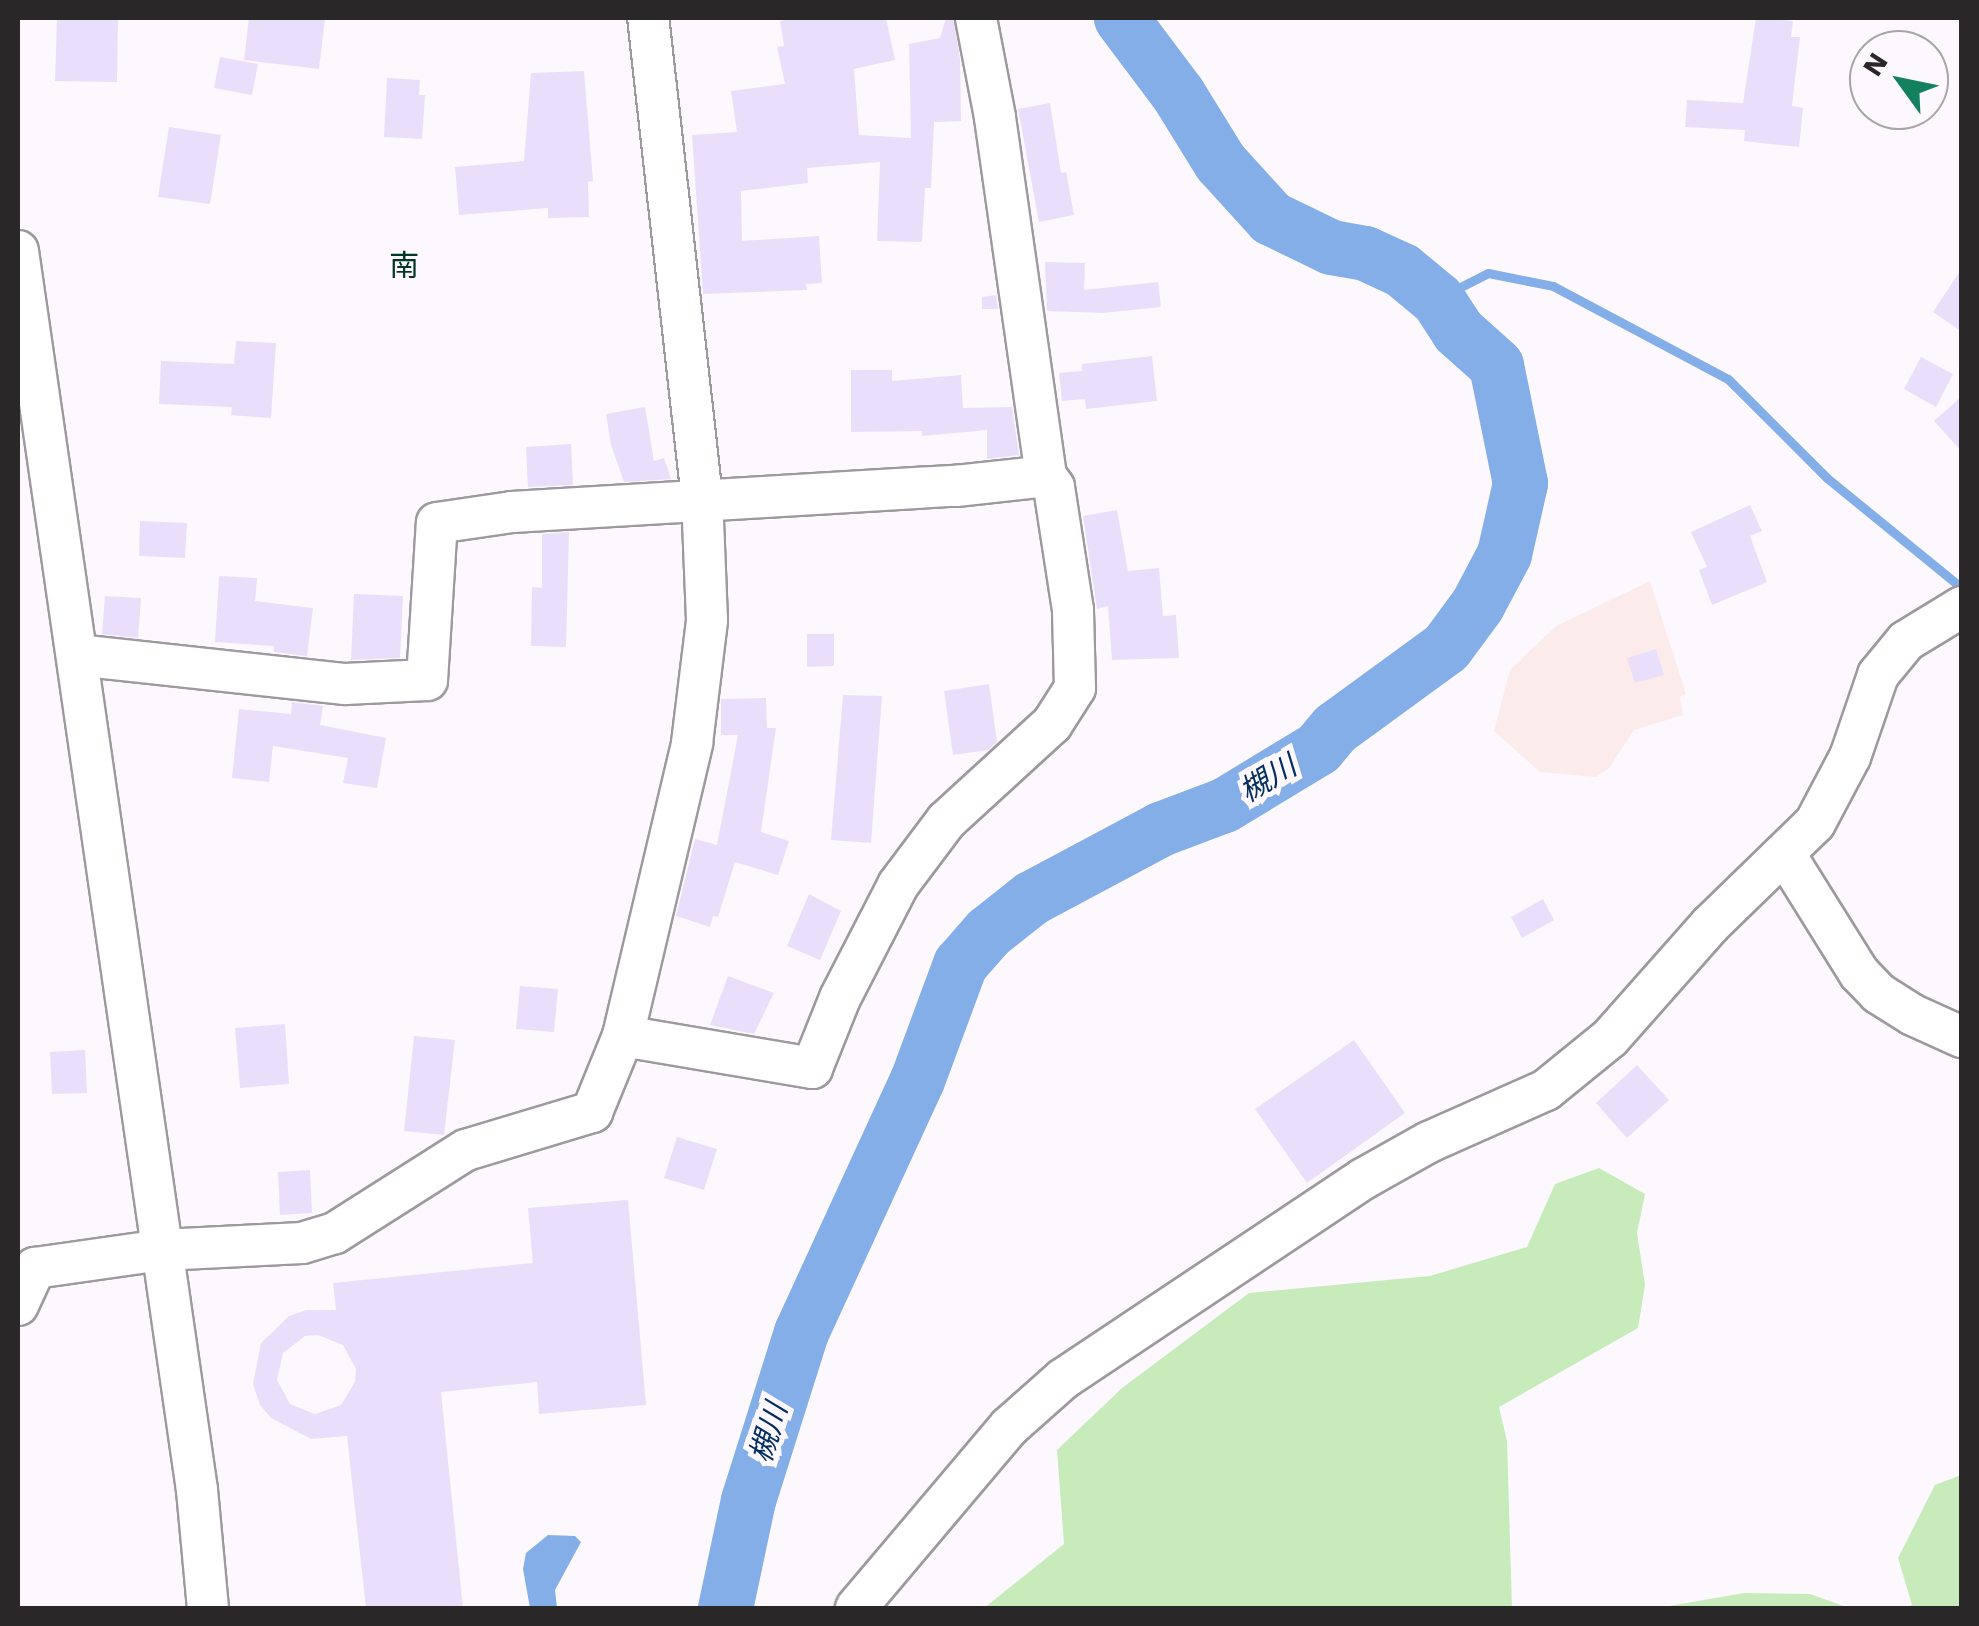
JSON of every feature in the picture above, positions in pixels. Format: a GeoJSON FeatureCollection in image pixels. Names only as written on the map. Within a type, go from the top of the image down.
{"type":"FeatureCollection","features":[{"type":"Feature","properties":{"kind":"street"},"geometry":{"type":"LineString","coordinates":[[18,1305],[35,1268],[162,1250],[302,1243],[334,1232],[466,1150],[592,1112],[623,1036],[692,743],[707,620],[702,498],[648,18]]}},
{"type":"Feature","properties":{"kind":"street"},"geometry":{"type":"LineString","coordinates":[[623,1036],[812,1068],[840,998],[898,885],[946,822],[1052,724],[1075,688],[1073,610],[1054,487],[1046,476],[995,117],[976,18]]}},
{"type":"Feature","properties":{"kind":"street"},"geometry":{"type":"LineString","coordinates":[[18,251],[197,1490],[208,1608]]}},
{"type":"Feature","properties":{"kind":"street"},"geometry":{"type":"LineString","coordinates":[[76,655],[345,684],[427,680],[437,523],[512,512],[956,486],[1046,476]]}},
{"type":"Feature","properties":{"kind":"street"},"geometry":{"type":"LineString","coordinates":[[856,1608],[1008,1427],[1063,1379],[1364,1179],[1429,1142],[1546,1090],[1610,1038],[1710,926],[1786,856],[1815,823],[1850,757],[1878,675],[1906,641],[1962,607]]}},
{"type":"Feature","properties":{"kind":"street"},"geometry":{"type":"LineString","coordinates":[[1786,856],[1859,973],[1878,993],[1913,1015],[1962,1037]]}},
{"type":"Feature","properties":{"kind":"shaded area"},"geometry":{"type":"Polygon","coordinates":[[[1650,581],[1686,694],[1680,697],[1683,715],[1634,730],[1609,768],[1596,777],[1540,772],[1494,731],[1510,670],[1556,626],[1650,581]]]}},
{"type":"Feature","properties":{"kind":"green space"},"geometry":{"type":"Polygon","coordinates":[[[1599,1168],[1645,1194],[1637,1233],[1645,1285],[1638,1328],[1499,1407],[1507,1441],[1512,1608],[984,1608],[1064,1544],[1057,1450],[1122,1388],[1249,1293],[1430,1276],[1527,1247],[1555,1184],[1599,1168]]]}},
{"type":"Feature","properties":{"kind":"green space"},"geometry":{"type":"Polygon","coordinates":[[[1961,1475],[1961,1608],[1905,1608],[1912,1605],[1898,1558],[1935,1485],[1961,1475]]]}},
{"type":"Feature","properties":{"kind":"green space"},"geometry":{"type":"Polygon","coordinates":[[[1744,1593],[1810,1594],[1849,1608],[1658,1608],[1744,1593]]]}},
{"type":"Feature","properties":{"kind":"water"},"geometry":{"type":"Polygon","coordinates":[[[548,1535],[575,1536],[581,1542],[555,1590],[557,1608],[530,1608],[523,1569],[526,1553],[548,1535]]]}},
{"type":"Feature","properties":{"kind":"building"},"geometry":{"type":"Polygon","coordinates":[[[57,18],[118,18],[117,82],[55,81],[57,18]]]}},
{"type":"Feature","properties":{"kind":"building"},"geometry":{"type":"Polygon","coordinates":[[[249,18],[325,18],[319,69],[244,60],[249,18]]]}},
{"type":"Feature","properties":{"kind":"building"},"geometry":{"type":"Polygon","coordinates":[[[886,18],[895,60],[854,69],[859,135],[911,138],[909,44],[940,38],[946,18],[953,18],[960,59],[961,121],[934,122],[931,188],[925,188],[922,242],[877,241],[880,162],[807,168],[808,183],[741,191],[742,241],[819,236],[822,283],[806,284],[807,290],[703,294],[692,135],[737,132],[731,91],[785,84],[777,47],[784,46],[780,21],[886,18]]]}},
{"type":"Feature","properties":{"kind":"building"},"geometry":{"type":"Polygon","coordinates":[[[1756,18],[1793,21],[1791,37],[1800,37],[1792,106],[1803,108],[1799,147],[1744,141],[1745,130],[1685,127],[1687,100],[1743,103],[1756,18]]]}},
{"type":"Feature","properties":{"kind":"building"},"geometry":{"type":"Polygon","coordinates":[[[220,57],[258,64],[252,95],[214,88],[220,57]]]}},
{"type":"Feature","properties":{"kind":"building"},"geometry":{"type":"Polygon","coordinates":[[[584,71],[593,181],[588,182],[589,217],[548,218],[548,208],[459,215],[455,167],[524,161],[531,73],[584,71]]]}},
{"type":"Feature","properties":{"kind":"building"},"geometry":{"type":"Polygon","coordinates":[[[387,78],[420,80],[419,95],[425,95],[422,139],[384,137],[387,78]]]}},
{"type":"Feature","properties":{"kind":"building"},"geometry":{"type":"Polygon","coordinates":[[[1050,103],[1061,173],[1066,172],[1074,215],[1039,222],[1018,109],[1050,103]]]}},
{"type":"Feature","properties":{"kind":"building"},"geometry":{"type":"Polygon","coordinates":[[[169,127],[221,135],[210,204],[158,197],[169,127]]]}},
{"type":"Feature","properties":{"kind":"building"},"geometry":{"type":"Polygon","coordinates":[[[1045,262],[1085,263],[1084,290],[1158,282],[1161,307],[1103,313],[1047,311],[1045,262]]]}},
{"type":"Feature","properties":{"kind":"building"},"geometry":{"type":"Polygon","coordinates":[[[1962,268],[1962,332],[1933,312],[1962,268]]]}},
{"type":"Feature","properties":{"kind":"building"},"geometry":{"type":"Polygon","coordinates":[[[996,295],[998,309],[982,309],[982,297],[996,295]]]}},
{"type":"Feature","properties":{"kind":"building"},"geometry":{"type":"Polygon","coordinates":[[[236,341],[276,343],[271,418],[231,415],[232,407],[159,404],[161,361],[234,364],[236,341]]]}},
{"type":"Feature","properties":{"kind":"building"},"geometry":{"type":"Polygon","coordinates":[[[1152,356],[1157,401],[1086,409],[1085,399],[1062,401],[1059,373],[1082,371],[1082,364],[1152,356]]]}},
{"type":"Feature","properties":{"kind":"building"},"geometry":{"type":"Polygon","coordinates":[[[1921,357],[1953,374],[1936,407],[1904,389],[1921,357]]]}},
{"type":"Feature","properties":{"kind":"building"},"geometry":{"type":"Polygon","coordinates":[[[851,370],[892,370],[892,381],[961,375],[963,408],[1012,407],[1019,455],[987,459],[987,430],[922,436],[922,431],[851,432],[851,370]]]}},
{"type":"Feature","properties":{"kind":"building"},"geometry":{"type":"Polygon","coordinates":[[[1962,396],[1962,452],[1934,421],[1962,396]]]}},
{"type":"Feature","properties":{"kind":"building"},"geometry":{"type":"Polygon","coordinates":[[[645,407],[654,461],[664,458],[671,479],[624,482],[611,445],[606,414],[645,407]]]}},
{"type":"Feature","properties":{"kind":"building"},"geometry":{"type":"Polygon","coordinates":[[[571,444],[573,485],[528,487],[526,447],[571,444]]]}},
{"type":"Feature","properties":{"kind":"building"},"geometry":{"type":"Polygon","coordinates":[[[1750,505],[1762,531],[1750,536],[1767,582],[1712,605],[1699,570],[1707,567],[1691,532],[1750,505]]]}},
{"type":"Feature","properties":{"kind":"building"},"geometry":{"type":"Polygon","coordinates":[[[1117,510],[1128,571],[1159,568],[1163,616],[1176,615],[1179,658],[1112,660],[1108,606],[1097,609],[1083,516],[1117,510]]]}},
{"type":"Feature","properties":{"kind":"building"},"geometry":{"type":"Polygon","coordinates":[[[140,521],[187,523],[185,558],[139,556],[140,521]]]}},
{"type":"Feature","properties":{"kind":"building"},"geometry":{"type":"Polygon","coordinates":[[[569,532],[566,647],[531,646],[532,587],[542,588],[542,534],[569,532]]]}},
{"type":"Feature","properties":{"kind":"building"},"geometry":{"type":"Polygon","coordinates":[[[219,576],[257,578],[255,601],[313,608],[307,656],[274,652],[274,646],[215,642],[219,576]]]}},
{"type":"Feature","properties":{"kind":"building"},"geometry":{"type":"Polygon","coordinates":[[[354,594],[403,596],[400,658],[351,660],[354,594]]]}},
{"type":"Feature","properties":{"kind":"building"},"geometry":{"type":"Polygon","coordinates":[[[105,596],[141,598],[138,638],[102,634],[105,596]]]}},
{"type":"Feature","properties":{"kind":"building"},"geometry":{"type":"Polygon","coordinates":[[[807,634],[834,634],[834,666],[807,667],[807,634]]]}},
{"type":"Feature","properties":{"kind":"building"},"geometry":{"type":"Polygon","coordinates":[[[1656,649],[1664,675],[1635,683],[1627,658],[1656,649]]]}},
{"type":"Feature","properties":{"kind":"building"},"geometry":{"type":"Polygon","coordinates":[[[989,684],[997,742],[988,750],[953,755],[944,691],[989,684]]]}},
{"type":"Feature","properties":{"kind":"building"},"geometry":{"type":"Polygon","coordinates":[[[843,695],[882,696],[871,843],[831,840],[843,695]]]}},
{"type":"Feature","properties":{"kind":"building"},"geometry":{"type":"Polygon","coordinates":[[[766,698],[767,728],[776,728],[761,832],[789,841],[778,875],[735,862],[718,917],[713,916],[710,927],[676,916],[695,839],[717,845],[738,735],[721,735],[721,699],[766,698]]]}},
{"type":"Feature","properties":{"kind":"building"},"geometry":{"type":"Polygon","coordinates":[[[292,702],[323,706],[320,725],[386,738],[377,788],[343,783],[348,758],[273,746],[269,782],[232,778],[239,709],[291,714],[292,702]]]}},
{"type":"Feature","properties":{"kind":"building"},"geometry":{"type":"Polygon","coordinates":[[[809,894],[841,911],[820,960],[787,946],[809,894]]]}},
{"type":"Feature","properties":{"kind":"building"},"geometry":{"type":"Polygon","coordinates":[[[1543,899],[1554,920],[1522,938],[1511,917],[1543,899]]]}},
{"type":"Feature","properties":{"kind":"building"},"geometry":{"type":"Polygon","coordinates":[[[728,976],[774,993],[754,1034],[710,1025],[728,976]]]}},
{"type":"Feature","properties":{"kind":"building"},"geometry":{"type":"Polygon","coordinates":[[[520,986],[558,989],[554,1032],[516,1029],[520,986]]]}},
{"type":"Feature","properties":{"kind":"building"},"geometry":{"type":"Polygon","coordinates":[[[285,1024],[289,1084],[240,1088],[235,1028],[285,1024]]]}},
{"type":"Feature","properties":{"kind":"building"},"geometry":{"type":"Polygon","coordinates":[[[414,1036],[455,1040],[444,1135],[404,1131],[414,1036]]]}},
{"type":"Feature","properties":{"kind":"building"},"geometry":{"type":"Polygon","coordinates":[[[1354,1040],[1405,1113],[1307,1183],[1255,1109],[1354,1040]]]}},
{"type":"Feature","properties":{"kind":"building"},"geometry":{"type":"Polygon","coordinates":[[[85,1050],[87,1093],[52,1094],[50,1052],[85,1050]]]}},
{"type":"Feature","properties":{"kind":"building"},"geometry":{"type":"Polygon","coordinates":[[[1637,1065],[1669,1100],[1627,1138],[1596,1103],[1637,1065]]]}},
{"type":"Feature","properties":{"kind":"building"},"geometry":{"type":"Polygon","coordinates":[[[677,1137],[717,1149],[704,1190],[664,1178],[677,1137]]]}},
{"type":"Feature","properties":{"kind":"building"},"geometry":{"type":"Polygon","coordinates":[[[310,1170],[312,1213],[280,1215],[278,1172],[310,1170]]]}},
{"type":"Feature","properties":{"kind":"building"},"geometry":{"type":"Polygon","coordinates":[[[628,1200],[646,1405],[539,1414],[537,1382],[441,1392],[463,1608],[366,1608],[347,1436],[311,1439],[271,1418],[260,1405],[253,1384],[261,1343],[289,1316],[306,1310],[336,1310],[333,1283],[533,1263],[528,1208],[628,1200]],[[318,1335],[305,1336],[283,1353],[277,1380],[290,1404],[315,1414],[341,1405],[355,1382],[356,1369],[343,1345],[318,1335]]]}},
{"type":"Feature","properties":{"kind":"waterway","name":"槻川"},"geometry":{"type":"LineString","coordinates":[[725,1608],[748,1500],[801,1332],[917,1080],[960,964],[988,932],[1031,898],[1160,829],[1224,805],[1318,748],[1335,728],[1446,647],[1477,605],[1504,554],[1520,483],[1496,365],[1458,331],[1437,299],[1402,270],[1365,253],[1331,247],[1271,218],[1220,162],[1178,94],[1121,18]]}},
{"type":"Feature","properties":{"kind":"waterway"},"geometry":{"type":"LineString","coordinates":[[1437,299],[1488,273],[1553,286],[1728,379],[1827,478],[1962,588]]}},
{"type":"Feature","properties":{"kind":"district","name":"南"},"geometry":{"type":"Point","coordinates":[404,266]}}]}
